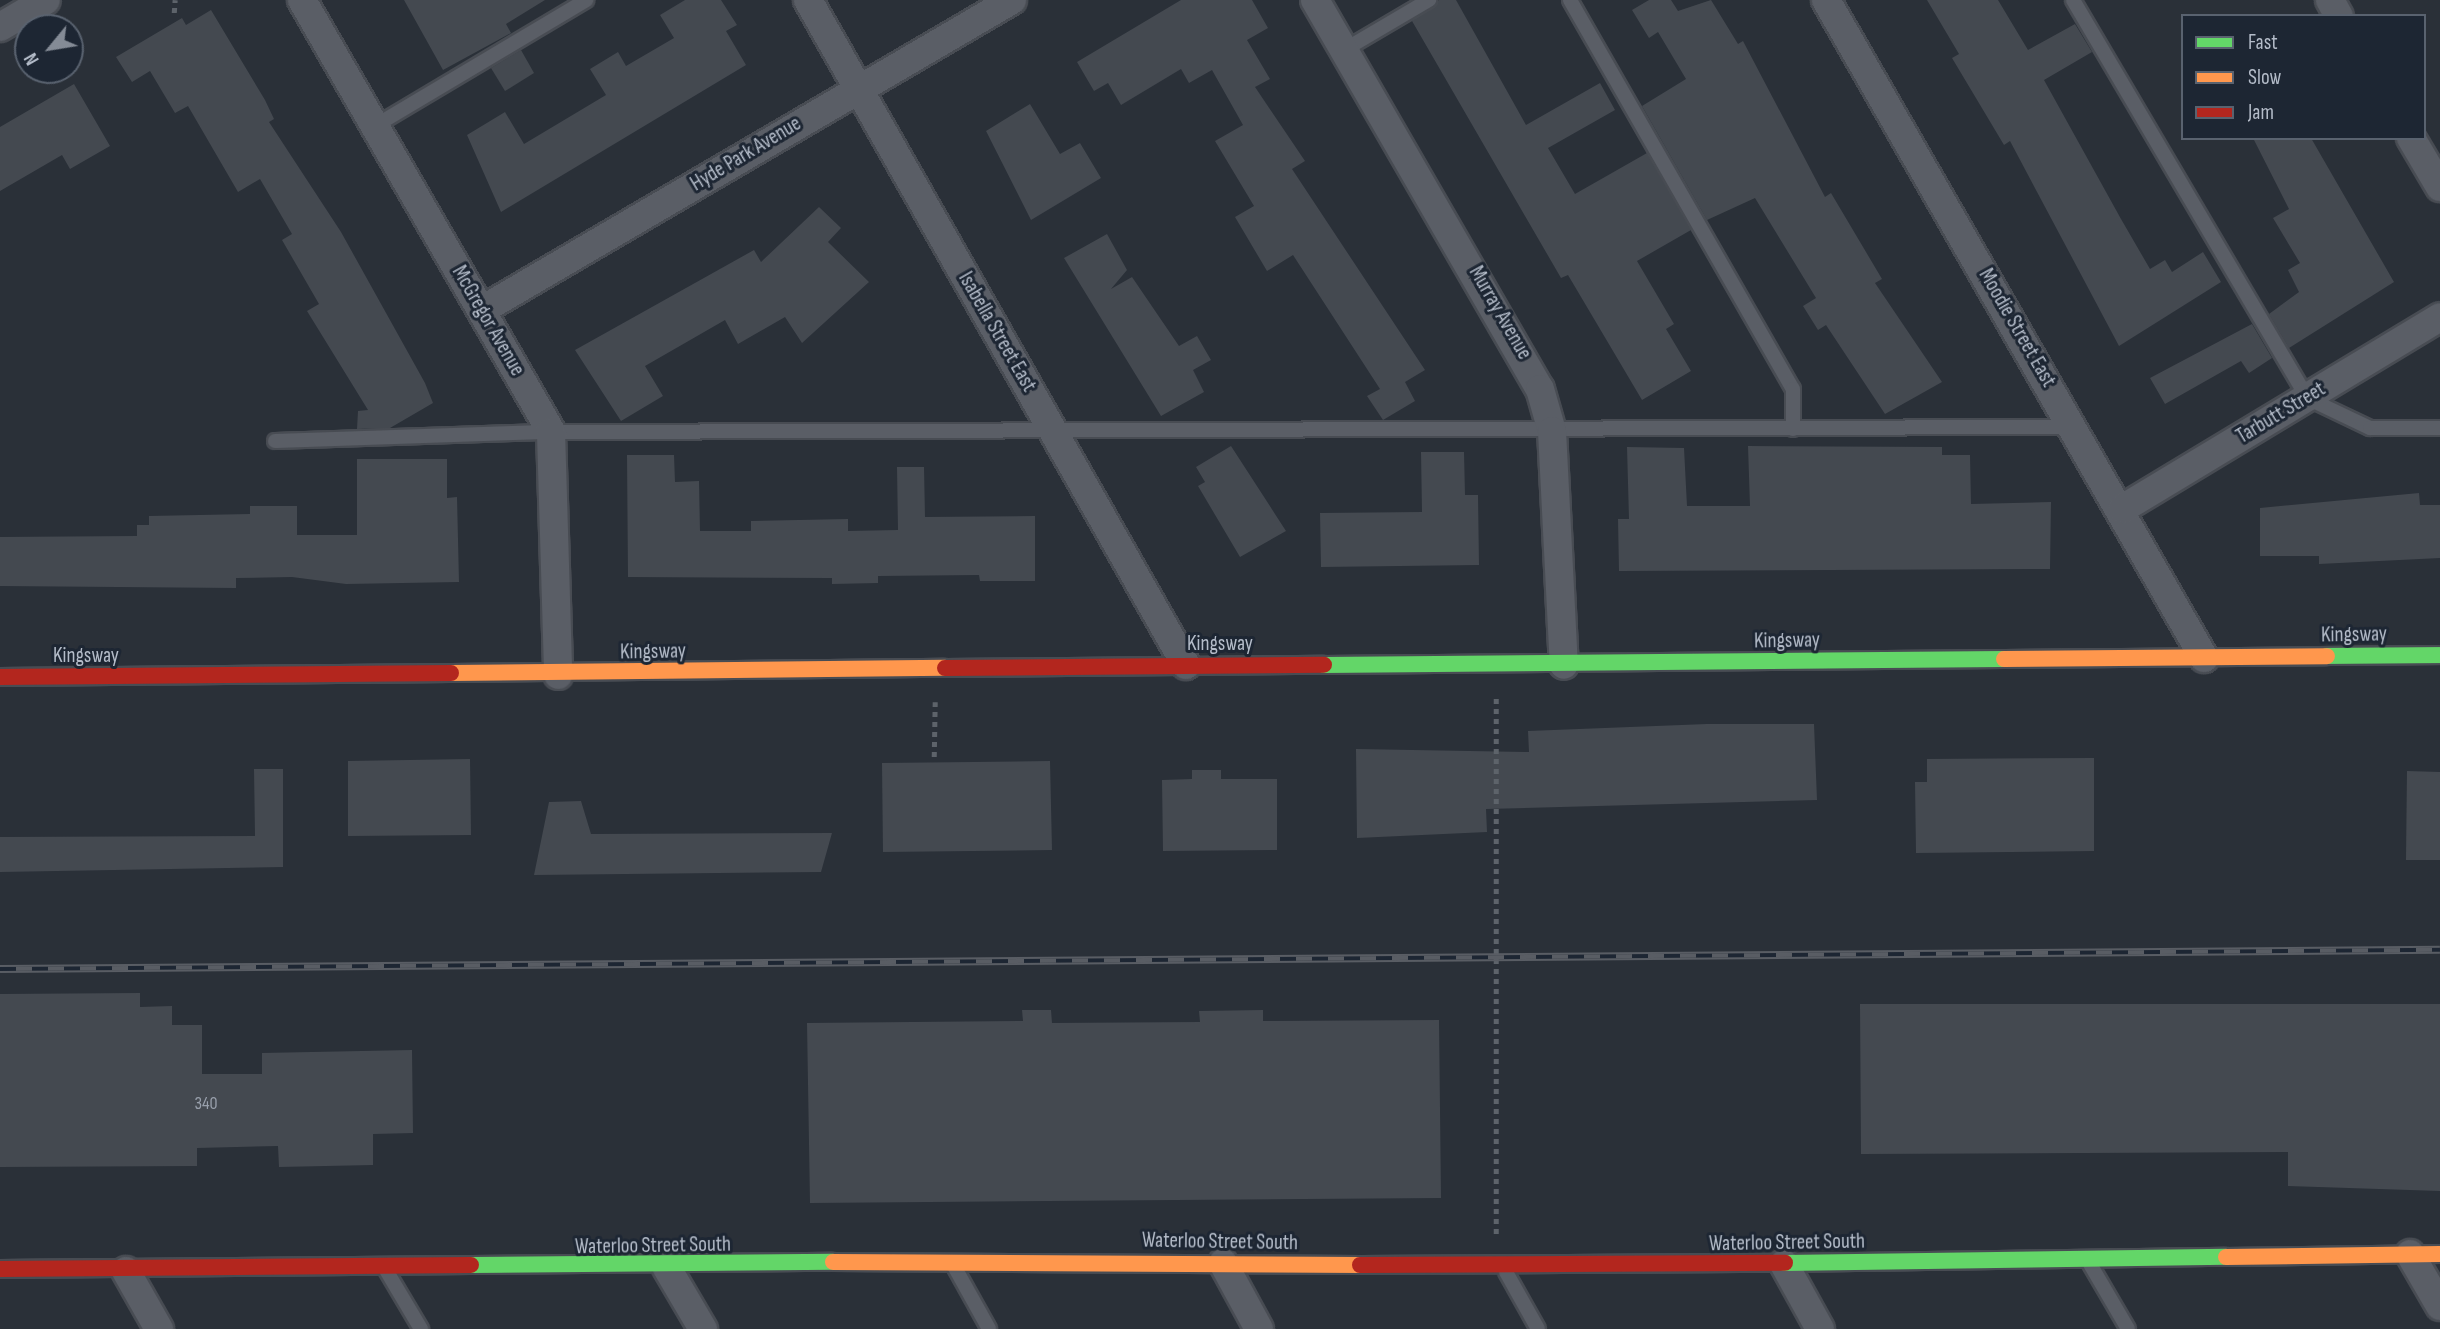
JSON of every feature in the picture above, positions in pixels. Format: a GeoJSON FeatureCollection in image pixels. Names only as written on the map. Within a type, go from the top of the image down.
{"type":"FeatureCollection","features":[{"type":"Feature","properties":{"kind":"street"},"geometry":{"type":"LineString","coordinates":[[0,27],[46,0]]}},
{"type":"Feature","properties":{"kind":"street","name":"McGregor Avenue"},"geometry":{"type":"LineString","coordinates":[[302,0],[551,432],[558,675]]}},
{"type":"Feature","properties":{"kind":"street","name":"Isabella Street East"},"geometry":{"type":"LineString","coordinates":[[808,0],[1186,665]]}},
{"type":"Feature","properties":{"kind":"street","name":"Hyde Park Avenue"},"geometry":{"type":"LineString","coordinates":[[482,310],[1012,0]]}},
{"type":"Feature","properties":{"kind":"street","name":"Murray Avenue"},"geometry":{"type":"LineString","coordinates":[[1315,0],[1522,348],[1552,430],[1564,665]]}},
{"type":"Feature","properties":{"kind":"street","name":"Moodie Street East"},"geometry":{"type":"LineString","coordinates":[[1826,0],[2075,427],[2204,658]]}},
{"type":"Feature","properties":{"kind":"street"},"geometry":{"type":"LineString","coordinates":[[2412,140],[2440,187]]}},
{"type":"Feature","properties":{"kind":"street","name":"Tarbutt Street"},"geometry":{"type":"LineString","coordinates":[[2122,509],[2440,317]]}},
{"type":"Feature","properties":{"kind":"street","name":"Kingsway"},"geometry":{"type":"LineString","coordinates":[[0,677],[558,675],[1186,665],[1564,665],[2440,655]]}},
{"type":"Feature","properties":{"kind":"street"},"geometry":{"type":"LineString","coordinates":[[2410,1254],[2440,1306]]}},
{"type":"Feature","properties":{"kind":"street","name":"Waterloo Street South"},"geometry":{"type":"LineString","coordinates":[[0,1269],[126,1271],[667,1268],[952,1261],[1500,1267],[2440,1254]]}},
{"type":"Feature","properties":{"kind":"street"},"geometry":{"type":"LineString","coordinates":[[1223,1263],[1259,1329]]}},
{"type":"Feature","properties":{"kind":"street"},"geometry":{"type":"LineString","coordinates":[[1784,1264],[1821,1329]]}},
{"type":"Feature","properties":{"kind":"street"},"geometry":{"type":"LineString","coordinates":[[667,1268],[703,1329]]}},
{"type":"Feature","properties":{"kind":"street"},"geometry":{"type":"LineString","coordinates":[[126,1271],[159,1329]]}},
{"type":"Feature","properties":{"kind":"lane"},"geometry":{"type":"LineString","coordinates":[[375,126],[563,6],[586,0]]}},
{"type":"Feature","properties":{"kind":"lane"},"geometry":{"type":"LineString","coordinates":[[1344,50],[1429,0]]}},
{"type":"Feature","properties":{"kind":"lane"},"geometry":{"type":"LineString","coordinates":[[1570,0],[1793,389],[1793,429]]}},
{"type":"Feature","properties":{"kind":"lane"},"geometry":{"type":"LineString","coordinates":[[2073,0],[2306,398],[2370,428],[2440,428]]}},
{"type":"Feature","properties":{"kind":"lane"},"geometry":{"type":"LineString","coordinates":[[275,441],[551,432],[2075,427]]}},
{"type":"Feature","properties":{"kind":"lane"},"geometry":{"type":"LineString","coordinates":[[2088,1259],[2128,1329]]}},
{"type":"Feature","properties":{"kind":"lane"},"geometry":{"type":"LineString","coordinates":[[952,1261],[989,1329]]}},
{"type":"Feature","properties":{"kind":"lane"},"geometry":{"type":"LineString","coordinates":[[1500,1267],[1538,1329]]}},
{"type":"Feature","properties":{"kind":"lane"},"geometry":{"type":"LineString","coordinates":[[385,1268],[421,1329]]}},
{"type":"Feature","properties":{"kind":"path"},"geometry":{"type":"LineString","coordinates":[[174,13],[175,0]]}},
{"type":"Feature","properties":{"kind":"path"},"geometry":{"type":"LineString","coordinates":[[1495,664],[1500,1267]]}},
{"type":"Feature","properties":{"kind":"path"},"geometry":{"type":"LineString","coordinates":[[934,757],[936,668]]}},
{"type":"Feature","properties":{"kind":"building"},"geometry":{"type":"Polygon","coordinates":[[[404,0],[545,0],[506,24],[511,33],[443,70],[404,0]]]}},
{"type":"Feature","properties":{"kind":"building"},"geometry":{"type":"Polygon","coordinates":[[[685,0],[721,0],[737,25],[726,31],[746,65],[501,212],[467,135],[505,112],[524,144],[606,95],[590,69],[618,52],[626,66],[674,38],[660,15],[685,0]]]}},
{"type":"Feature","properties":{"kind":"building"},"geometry":{"type":"Polygon","coordinates":[[[1181,0],[1252,0],[1268,28],[1247,40],[1270,79],[1255,87],[1305,161],[1292,169],[1425,370],[1405,382],[1415,401],[1383,420],[1367,396],[1380,389],[1293,255],[1267,271],[1235,217],[1254,206],[1215,141],[1243,125],[1212,70],[1189,83],[1181,69],[1121,105],[1108,83],[1094,91],[1077,62],[1181,0]]]}},
{"type":"Feature","properties":{"kind":"building"},"geometry":{"type":"Polygon","coordinates":[[[1439,0],[1456,0],[1526,125],[1600,83],[1615,110],[1548,148],[1575,194],[1647,153],[1691,230],[1637,261],[1674,324],[1666,329],[1691,371],[1642,400],[1568,275],[1561,278],[1412,21],[1439,0]]]}},
{"type":"Feature","properties":{"kind":"building"},"geometry":{"type":"Polygon","coordinates":[[[1649,0],[1671,0],[1678,11],[1711,0],[1738,44],[1743,41],[1825,197],[1831,193],[1882,279],[1875,283],[1942,382],[1885,414],[1826,325],[1818,330],[1803,306],[1816,298],[1755,198],[1707,220],[1642,106],[1686,79],[1658,32],[1649,38],[1632,10],[1649,0]]]}},
{"type":"Feature","properties":{"kind":"building"},"geometry":{"type":"Polygon","coordinates":[[[1927,0],[1998,0],[2028,50],[2075,24],[2092,52],[2044,80],[2121,219],[2150,269],[2165,260],[2172,272],[2203,252],[2221,282],[2119,346],[2010,141],[2004,145],[1952,58],[1959,54],[1927,0]]]}},
{"type":"Feature","properties":{"kind":"building"},"geometry":{"type":"Polygon","coordinates":[[[211,10],[265,100],[274,119],[269,122],[341,232],[425,383],[433,403],[390,428],[357,429],[358,411],[368,410],[307,311],[319,304],[282,240],[292,234],[260,179],[238,192],[188,106],[175,113],[150,71],[132,82],[116,57],[182,18],[186,25],[211,10]]]}},
{"type":"Feature","properties":{"kind":"building"},"geometry":{"type":"Polygon","coordinates":[[[521,50],[534,73],[505,91],[491,68],[521,50]]]}},
{"type":"Feature","properties":{"kind":"building"},"geometry":{"type":"Polygon","coordinates":[[[74,84],[110,146],[70,169],[62,155],[0,191],[0,127],[74,84]]]}},
{"type":"Feature","properties":{"kind":"building"},"geometry":{"type":"Polygon","coordinates":[[[1030,104],[1060,154],[1080,143],[1101,178],[1031,220],[986,131],[1030,104]]]}},
{"type":"Feature","properties":{"kind":"building"},"geometry":{"type":"Polygon","coordinates":[[[2254,140],[2312,140],[2394,282],[2289,348],[2269,314],[2299,292],[2288,270],[2300,263],[2273,218],[2289,209],[2254,140]]]}},
{"type":"Feature","properties":{"kind":"building"},"geometry":{"type":"Polygon","coordinates":[[[819,207],[841,228],[828,242],[869,282],[802,343],[785,317],[738,344],[725,320],[645,366],[663,396],[621,421],[575,350],[754,250],[761,262],[819,207]]]}},
{"type":"Feature","properties":{"kind":"building"},"geometry":{"type":"Polygon","coordinates":[[[1107,234],[1127,270],[1111,289],[1132,277],[1179,346],[1197,336],[1211,360],[1193,370],[1204,392],[1161,416],[1064,258],[1107,234]]]}},
{"type":"Feature","properties":{"kind":"building"},"geometry":{"type":"Polygon","coordinates":[[[2252,324],[2272,358],[2249,373],[2241,361],[2165,404],[2150,378],[2252,324]]]}},
{"type":"Feature","properties":{"kind":"building"},"geometry":{"type":"Polygon","coordinates":[[[1231,446],[1286,531],[1240,557],[1198,486],[1205,482],[1196,467],[1231,446]]]}},
{"type":"Feature","properties":{"kind":"building"},"geometry":{"type":"Polygon","coordinates":[[[1748,446],[1942,447],[1942,455],[1970,455],[1971,504],[2051,502],[2050,569],[1619,571],[1618,519],[1629,519],[1627,447],[1684,448],[1687,506],[1750,506],[1748,446]]]}},
{"type":"Feature","properties":{"kind":"building"},"geometry":{"type":"Polygon","coordinates":[[[1421,452],[1464,452],[1465,495],[1478,495],[1479,565],[1321,567],[1320,513],[1422,512],[1421,452]]]}},
{"type":"Feature","properties":{"kind":"building"},"geometry":{"type":"Polygon","coordinates":[[[627,455],[674,455],[675,482],[699,481],[700,531],[751,531],[751,521],[848,519],[848,531],[898,530],[897,467],[924,467],[925,517],[1035,516],[1035,581],[980,581],[979,575],[878,576],[878,583],[832,584],[832,578],[628,577],[627,455]]]}},
{"type":"Feature","properties":{"kind":"building"},"geometry":{"type":"Polygon","coordinates":[[[357,459],[447,459],[447,498],[457,497],[459,582],[346,584],[292,577],[236,578],[236,588],[0,586],[0,537],[137,536],[137,525],[149,525],[149,516],[250,514],[250,506],[297,506],[297,535],[357,535],[357,459]]]}},
{"type":"Feature","properties":{"kind":"building"},"geometry":{"type":"Polygon","coordinates":[[[2419,493],[2420,505],[2440,505],[2440,558],[2319,564],[2319,556],[2260,556],[2260,508],[2419,493]]]}},
{"type":"Feature","properties":{"kind":"building"},"geometry":{"type":"Polygon","coordinates":[[[1707,724],[1814,724],[1817,800],[1486,809],[1487,832],[1357,838],[1356,749],[1529,752],[1528,731],[1707,724]]]}},
{"type":"Feature","properties":{"kind":"building"},"geometry":{"type":"Polygon","coordinates":[[[2094,758],[2094,851],[1916,853],[1915,782],[1927,782],[1927,759],[2094,758]]]}},
{"type":"Feature","properties":{"kind":"building"},"geometry":{"type":"Polygon","coordinates":[[[470,759],[471,835],[348,836],[348,761],[470,759]]]}},
{"type":"Feature","properties":{"kind":"building"},"geometry":{"type":"Polygon","coordinates":[[[1050,761],[1052,850],[883,852],[882,763],[1050,761]]]}},
{"type":"Feature","properties":{"kind":"building"},"geometry":{"type":"Polygon","coordinates":[[[254,769],[283,769],[283,867],[0,872],[0,837],[255,836],[254,769]]]}},
{"type":"Feature","properties":{"kind":"building"},"geometry":{"type":"Polygon","coordinates":[[[1192,770],[1221,770],[1221,779],[1277,779],[1277,850],[1163,851],[1162,780],[1192,779],[1192,770]]]}},
{"type":"Feature","properties":{"kind":"building"},"geometry":{"type":"Polygon","coordinates":[[[2407,771],[2440,772],[2440,860],[2406,860],[2407,771]]]}},
{"type":"Feature","properties":{"kind":"building"},"geometry":{"type":"Polygon","coordinates":[[[581,801],[591,834],[832,833],[821,872],[534,875],[549,802],[581,801]]]}},
{"type":"Feature","properties":{"kind":"building"},"geometry":{"type":"Polygon","coordinates":[[[140,993],[140,1007],[172,1006],[172,1025],[202,1025],[202,1074],[262,1074],[262,1053],[412,1050],[413,1133],[373,1134],[373,1165],[279,1167],[278,1146],[197,1148],[197,1166],[0,1167],[0,994],[140,993]]]}},
{"type":"Feature","properties":{"kind":"building"},"geometry":{"type":"Polygon","coordinates":[[[1860,1004],[2440,1004],[2440,1191],[2288,1186],[2288,1152],[1861,1154],[1860,1004]]]}},
{"type":"Feature","properties":{"kind":"building"},"geometry":{"type":"Polygon","coordinates":[[[1022,1010],[1051,1010],[1052,1023],[1200,1022],[1199,1011],[1263,1010],[1263,1021],[1439,1020],[1441,1198],[810,1203],[807,1023],[1023,1021],[1022,1010]]]}},
{"type":"Feature","properties":{"kind":"railway"},"geometry":{"type":"LineString","coordinates":[[0,969],[2440,950]]}},
{"type":"Feature","properties":{"kind":"traffic: fast"},"geometry":{"type":"LineString","coordinates":[[2327,656],[2440,655]]}},
{"type":"Feature","properties":{"kind":"traffic: fast"},"geometry":{"type":"LineString","coordinates":[[1324,665],[2004,659]]}},
{"type":"Feature","properties":{"kind":"traffic: fast"},"geometry":{"type":"LineString","coordinates":[[1785,1263],[2226,1257]]}},
{"type":"Feature","properties":{"kind":"traffic: fast"},"geometry":{"type":"LineString","coordinates":[[471,1265],[833,1262]]}},
{"type":"Feature","properties":{"kind":"traffic: slow"},"geometry":{"type":"LineString","coordinates":[[2004,659],[2327,656]]}},
{"type":"Feature","properties":{"kind":"traffic: slow"},"geometry":{"type":"LineString","coordinates":[[451,673],[945,668]]}},
{"type":"Feature","properties":{"kind":"traffic: slow"},"geometry":{"type":"LineString","coordinates":[[2226,1257],[2440,1254]]}},
{"type":"Feature","properties":{"kind":"traffic: slow"},"geometry":{"type":"LineString","coordinates":[[833,1262],[1360,1265]]}},
{"type":"Feature","properties":{"kind":"traffic: jam"},"geometry":{"type":"LineString","coordinates":[[945,668],[1324,665]]}},
{"type":"Feature","properties":{"kind":"traffic: jam"},"geometry":{"type":"LineString","coordinates":[[0,677],[451,673]]}},
{"type":"Feature","properties":{"kind":"traffic: jam"},"geometry":{"type":"LineString","coordinates":[[1360,1265],[1785,1263]]}},
{"type":"Feature","properties":{"kind":"traffic: jam"},"geometry":{"type":"LineString","coordinates":[[0,1269],[471,1265]]}}]}
